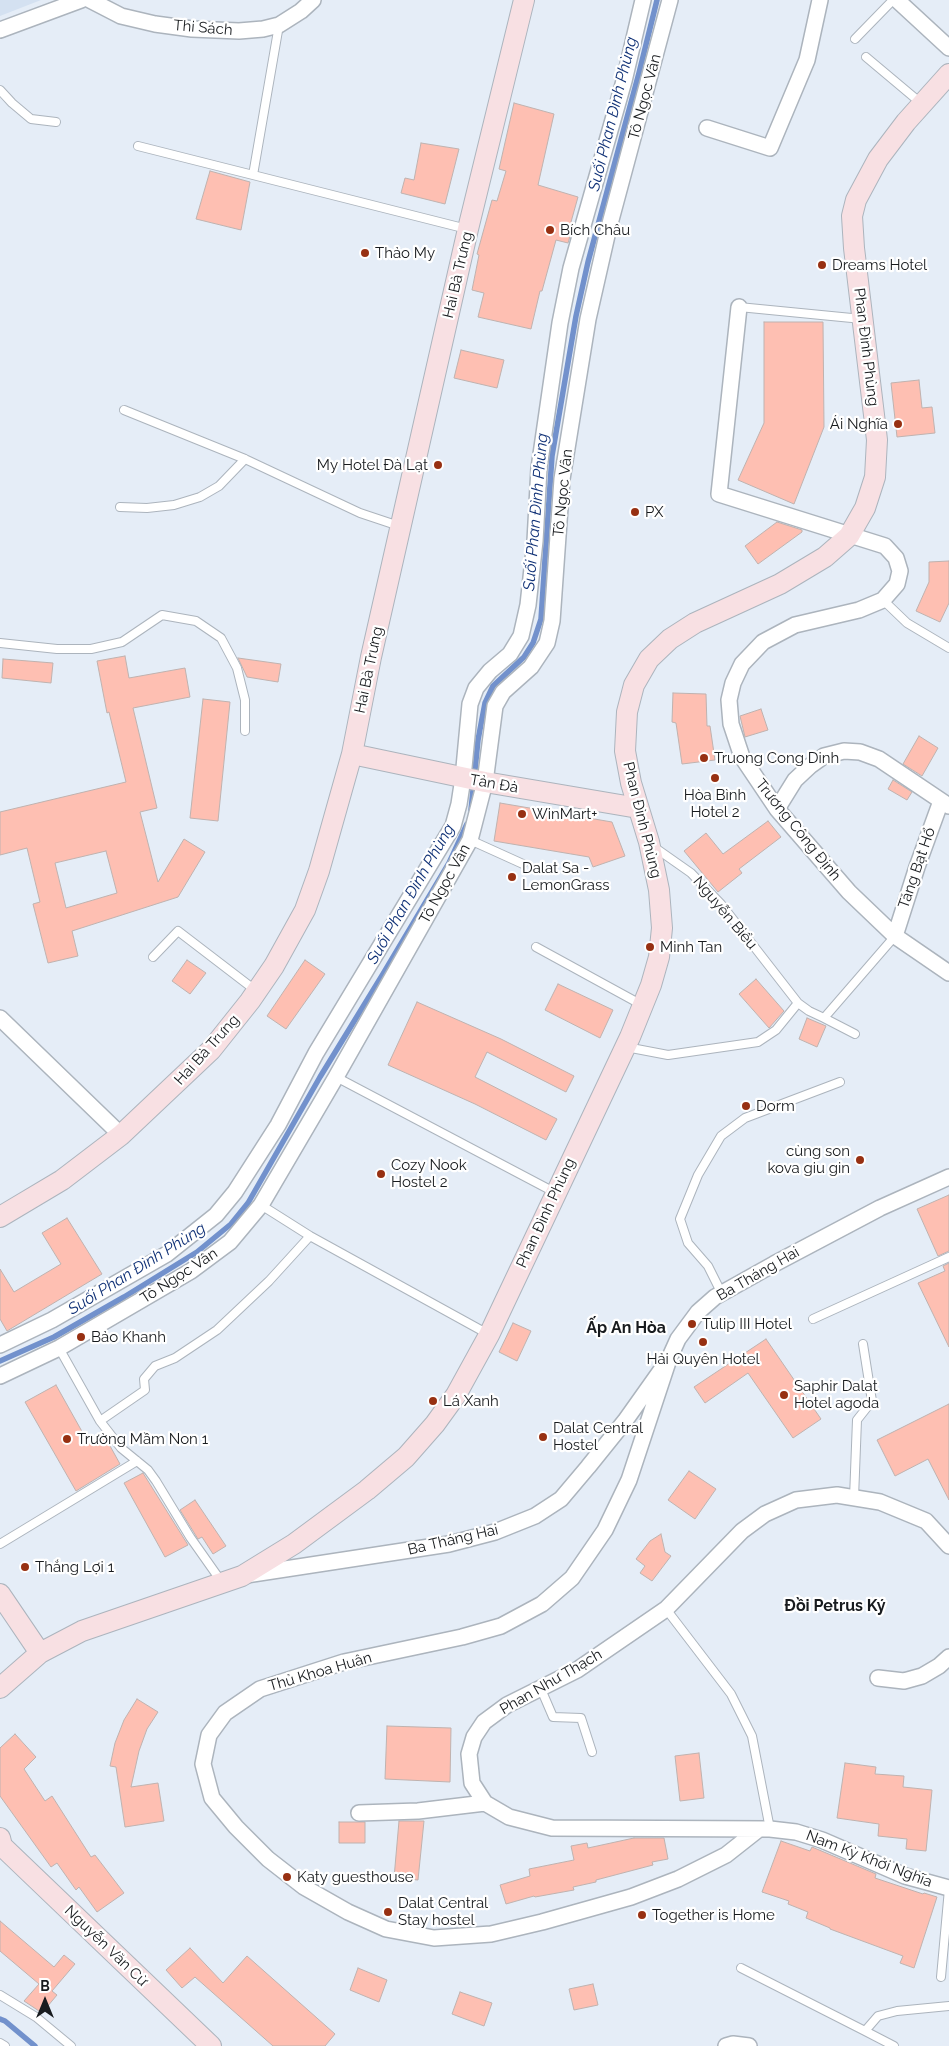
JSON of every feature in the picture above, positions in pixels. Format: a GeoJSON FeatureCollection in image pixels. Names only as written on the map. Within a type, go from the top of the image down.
{"type":"FeatureCollection","features":[{"type":"Feature","properties":{"kind":"main road","name":"Hai Bà Trưng"},"geometry":{"type":"LineString","coordinates":[[0,1217],[62,1180],[122,1134],[211,1050],[274,966],[305,910],[319,871],[352,754],[468,230],[524,0]]}},
{"type":"Feature","properties":{"kind":"main road","name":"Phan Đình Phùng"},"geometry":{"type":"LineString","coordinates":[[242,1576],[294,1544],[367,1490],[406,1457],[435,1424],[456,1395],[489,1335],[626,1047],[643,1006],[658,956],[662,928],[659,890],[649,842],[638,808],[625,751],[627,712],[634,685],[650,659],[670,639],[695,623],[780,584],[825,557],[849,536],[865,508],[875,477],[876,431],[852,216],[856,200],[878,159],[949,74]]}},
{"type":"Feature","properties":{"kind":"main road","name":"Tản Đà"},"geometry":{"type":"LineString","coordinates":[[352,754],[463,778],[638,808]]}},
{"type":"Feature","properties":{"kind":"main road","name":"Ba Tháng Hai"},"geometry":{"type":"LineString","coordinates":[[0,1688],[40,1654],[82,1631],[242,1576]]}},
{"type":"Feature","properties":{"kind":"main road"},"geometry":{"type":"LineString","coordinates":[[0,1594],[40,1654]]}},
{"type":"Feature","properties":{"kind":"main road","name":"Nguyễn Văn Cừ"},"geometry":{"type":"LineString","coordinates":[[1,1843],[211,2046]]}},
{"type":"Feature","properties":{"kind":"street"},"geometry":{"type":"LineString","coordinates":[[0,30],[81,0]]}},
{"type":"Feature","properties":{"kind":"street","name":"Thi Sách"},"geometry":{"type":"LineString","coordinates":[[90,0],[122,16],[165,25],[239,32],[279,25],[301,11],[313,0]]}},
{"type":"Feature","properties":{"kind":"street","name":"Tô Ngọc Vân"},"geometry":{"type":"LineString","coordinates":[[0,1345],[52,1320],[167,1254],[216,1215],[235,1192],[278,1125],[316,1053],[453,826],[463,778],[470,704],[476,688],[490,671],[510,654],[521,636],[528,606],[543,433],[560,323],[624,81],[643,0]]}},
{"type":"Feature","properties":{"kind":"street","name":"Tô Ngọc Vân"},"geometry":{"type":"LineString","coordinates":[[0,1376],[59,1348],[191,1271],[230,1242],[261,1204],[336,1077],[470,840],[485,782],[495,706],[504,692],[531,667],[547,643],[552,621],[562,479],[588,319],[606,230],[670,0]]}},
{"type":"Feature","properties":{"kind":"street"},"geometry":{"type":"LineString","coordinates":[[707,128],[770,148],[807,60],[820,0]]}},
{"type":"Feature","properties":{"kind":"street"},"geometry":{"type":"LineString","coordinates":[[897,0],[949,48]]}},
{"type":"Feature","properties":{"kind":"street"},"geometry":{"type":"LineString","coordinates":[[586,224],[606,230]]}},
{"type":"Feature","properties":{"kind":"street"},"geometry":{"type":"LineString","coordinates":[[739,307],[719,494],[849,536]]}},
{"type":"Feature","properties":{"kind":"street","name":"Trương Công Định"},"geometry":{"type":"LineString","coordinates":[[849,536],[885,546],[896,558],[900,571],[897,584],[882,600],[859,610],[795,626],[763,642],[742,664],[733,683],[729,700],[731,724],[742,757],[777,808],[849,892],[895,936],[949,973]]}},
{"type":"Feature","properties":{"kind":"street","name":"Tăng Bạt Hổ"},"geometry":{"type":"LineString","coordinates":[[777,808],[795,780],[810,766],[824,756],[844,751],[860,752],[879,758],[945,803],[916,867],[895,936]]}},
{"type":"Feature","properties":{"kind":"street"},"geometry":{"type":"LineString","coordinates":[[0,1018],[122,1134]]}},
{"type":"Feature","properties":{"kind":"street","name":"Ba Tháng Hai"},"geometry":{"type":"LineString","coordinates":[[242,1576],[449,1544],[495,1532],[535,1516],[561,1499],[624,1421],[669,1359],[678,1339],[698,1312],[722,1294],[774,1264],[880,1208],[949,1177]]}},
{"type":"Feature","properties":{"kind":"street","name":"Thủ Khoa Huân"},"geometry":{"type":"LineString","coordinates":[[669,1359],[629,1480],[605,1530],[572,1578],[542,1604],[501,1626],[462,1637],[344,1662],[260,1689],[225,1713],[209,1735],[203,1764],[212,1798],[236,1827],[268,1859],[304,1887],[348,1912],[386,1929],[434,1938],[491,1934],[631,1897],[678,1879],[726,1855],[765,1829]]}},
{"type":"Feature","properties":{"kind":"street","name":"Phan Như Thạch"},"geometry":{"type":"LineString","coordinates":[[765,1829],[552,1828],[509,1817],[485,1803],[472,1783],[469,1754],[474,1737],[484,1722],[507,1705],[577,1670],[666,1609],[742,1531],[765,1514],[796,1500],[837,1495],[880,1502],[926,1521],[949,1546]]}},
{"type":"Feature","properties":{"kind":"street"},"geometry":{"type":"LineString","coordinates":[[878,1678],[904,1681],[922,1676],[939,1666],[949,1656]]}},
{"type":"Feature","properties":{"kind":"street"},"geometry":{"type":"LineString","coordinates":[[359,1813],[418,1811],[485,1803]]}},
{"type":"Feature","properties":{"kind":"street","name":"Nam Kỳ Khởi Nghĩa"},"geometry":{"type":"LineString","coordinates":[[765,1829],[796,1832],[822,1840],[905,1876],[949,1889]]}},
{"type":"Feature","properties":{"kind":"street"},"geometry":{"type":"LineString","coordinates":[[726,2046],[733,2044],[748,2046]]}},
{"type":"Feature","properties":{"kind":"lane"},"geometry":{"type":"LineString","coordinates":[[855,39],[893,0]]}},
{"type":"Feature","properties":{"kind":"lane"},"geometry":{"type":"LineString","coordinates":[[253,175],[279,25]]}},
{"type":"Feature","properties":{"kind":"lane"},"geometry":{"type":"LineString","coordinates":[[866,57],[922,104]]}},
{"type":"Feature","properties":{"kind":"lane"},"geometry":{"type":"LineString","coordinates":[[0,90],[12,103],[32,119],[56,122]]}},
{"type":"Feature","properties":{"kind":"lane"},"geometry":{"type":"LineString","coordinates":[[138,146],[468,230]]}},
{"type":"Feature","properties":{"kind":"lane"},"geometry":{"type":"LineString","coordinates":[[739,307],[862,319]]}},
{"type":"Feature","properties":{"kind":"lane"},"geometry":{"type":"LineString","coordinates":[[124,410],[246,459],[360,514],[401,527]]}},
{"type":"Feature","properties":{"kind":"lane"},"geometry":{"type":"LineString","coordinates":[[120,507],[147,508],[174,505],[200,496],[219,486],[246,459]]}},
{"type":"Feature","properties":{"kind":"lane"},"geometry":{"type":"LineString","coordinates":[[882,600],[908,623],[949,648]]}},
{"type":"Feature","properties":{"kind":"lane"},"geometry":{"type":"LineString","coordinates":[[0,643],[57,649],[91,649],[122,642],[162,615],[196,621],[221,638],[237,668],[245,700],[245,730]]}},
{"type":"Feature","properties":{"kind":"lane"},"geometry":{"type":"LineString","coordinates":[[470,840],[523,864]]}},
{"type":"Feature","properties":{"kind":"lane","name":"Nguyễn Biểu"},"geometry":{"type":"LineString","coordinates":[[649,842],[691,874],[721,904],[798,1003],[809,1011],[855,1034]]}},
{"type":"Feature","properties":{"kind":"lane"},"geometry":{"type":"LineString","coordinates":[[153,957],[178,931],[257,991]]}},
{"type":"Feature","properties":{"kind":"lane"},"geometry":{"type":"LineString","coordinates":[[824,1018],[895,936]]}},
{"type":"Feature","properties":{"kind":"lane"},"geometry":{"type":"LineString","coordinates":[[536,947],[643,1006]]}},
{"type":"Feature","properties":{"kind":"lane"},"geometry":{"type":"LineString","coordinates":[[626,1047],[668,1055],[758,1042],[776,1030],[798,1003]]}},
{"type":"Feature","properties":{"kind":"lane"},"geometry":{"type":"LineString","coordinates":[[336,1077],[556,1193]]}},
{"type":"Feature","properties":{"kind":"lane"},"geometry":{"type":"LineString","coordinates":[[722,1294],[708,1266],[688,1243],[680,1218],[698,1175],[721,1136],[745,1118],[840,1082]]}},
{"type":"Feature","properties":{"kind":"lane"},"geometry":{"type":"LineString","coordinates":[[261,1204],[310,1236],[489,1335]]}},
{"type":"Feature","properties":{"kind":"lane"},"geometry":{"type":"LineString","coordinates":[[100,1421],[145,1390],[144,1379],[156,1366],[175,1358],[217,1330],[269,1281],[310,1236]]}},
{"type":"Feature","properties":{"kind":"lane"},"geometry":{"type":"LineString","coordinates":[[813,1318],[949,1256]]}},
{"type":"Feature","properties":{"kind":"lane"},"geometry":{"type":"LineString","coordinates":[[854,1498],[857,1420],[872,1401],[863,1344]]}},
{"type":"Feature","properties":{"kind":"lane"},"geometry":{"type":"LineString","coordinates":[[59,1348],[100,1421],[121,1448],[148,1470],[190,1537],[223,1584]]}},
{"type":"Feature","properties":{"kind":"lane"},"geometry":{"type":"LineString","coordinates":[[0,1544],[137,1462]]}},
{"type":"Feature","properties":{"kind":"lane"},"geometry":{"type":"LineString","coordinates":[[666,1609],[731,1694],[752,1736],[765,1829]]}},
{"type":"Feature","properties":{"kind":"lane"},"geometry":{"type":"LineString","coordinates":[[541,1689],[553,1717],[581,1718],[592,1752]]}},
{"type":"Feature","properties":{"kind":"lane"},"geometry":{"type":"LineString","coordinates":[[942,1976],[949,1889]]}},
{"type":"Feature","properties":{"kind":"lane"},"geometry":{"type":"LineString","coordinates":[[741,1968],[894,2046]]}},
{"type":"Feature","properties":{"kind":"lane"},"geometry":{"type":"LineString","coordinates":[[0,1995],[36,2017],[71,2046]]}},
{"type":"Feature","properties":{"kind":"lane"},"geometry":{"type":"LineString","coordinates":[[865,2031],[878,2016],[897,2011],[949,2006]]}},
{"type":"Feature","properties":{"kind":"lane"},"geometry":{"type":"LineString","coordinates":[[0,2043],[5,2046]]}},
{"type":"Feature","properties":{"kind":"shaded area"},"geometry":{"type":"Polygon","coordinates":[[[0,0],[41,0],[0,16],[0,0]]]}},
{"type":"Feature","properties":{"kind":"building"},"geometry":{"type":"Polygon","coordinates":[[[514,103],[554,114],[538,185],[578,197],[571,222],[574,223],[568,243],[556,240],[542,291],[540,291],[531,329],[478,317],[484,293],[472,290],[479,255],[477,254],[492,200],[497,201],[506,171],[499,169],[514,103]]]}},
{"type":"Feature","properties":{"kind":"building"},"geometry":{"type":"Polygon","coordinates":[[[421,143],[459,149],[445,204],[401,193],[405,178],[414,180],[421,143]]]}},
{"type":"Feature","properties":{"kind":"building"},"geometry":{"type":"Polygon","coordinates":[[[210,171],[250,182],[241,230],[196,219],[210,171]]]}},
{"type":"Feature","properties":{"kind":"building"},"geometry":{"type":"Polygon","coordinates":[[[764,322],[823,322],[824,427],[794,504],[738,480],[764,423],[764,322]]]}},
{"type":"Feature","properties":{"kind":"building"},"geometry":{"type":"Polygon","coordinates":[[[461,350],[504,360],[497,388],[454,378],[461,350]]]}},
{"type":"Feature","properties":{"kind":"building"},"geometry":{"type":"Polygon","coordinates":[[[919,380],[922,408],[932,407],[935,433],[897,437],[891,383],[919,380]]]}},
{"type":"Feature","properties":{"kind":"building"},"geometry":{"type":"Polygon","coordinates":[[[777,522],[802,530],[802,532],[758,564],[745,546],[777,522]]]}},
{"type":"Feature","properties":{"kind":"building"},"geometry":{"type":"Polygon","coordinates":[[[949,561],[949,603],[940,622],[916,611],[929,582],[929,562],[949,561]]]}},
{"type":"Feature","properties":{"kind":"building"},"geometry":{"type":"Polygon","coordinates":[[[125,656],[129,678],[185,668],[190,697],[133,708],[157,808],[140,812],[158,882],[184,839],[205,852],[178,897],[72,931],[78,956],[48,963],[33,904],[40,902],[27,848],[0,855],[0,812],[126,782],[109,712],[107,713],[97,661],[125,656]],[[106,851],[55,863],[66,908],[117,893],[106,851]]]}},
{"type":"Feature","properties":{"kind":"building"},"geometry":{"type":"Polygon","coordinates":[[[238,658],[281,664],[278,682],[247,677],[238,658]]]}},
{"type":"Feature","properties":{"kind":"building"},"geometry":{"type":"Polygon","coordinates":[[[3,659],[53,663],[51,683],[2,678],[3,659]]]}},
{"type":"Feature","properties":{"kind":"building"},"geometry":{"type":"Polygon","coordinates":[[[673,693],[706,694],[707,726],[710,726],[715,760],[682,764],[676,723],[672,722],[673,693]]]}},
{"type":"Feature","properties":{"kind":"building"},"geometry":{"type":"Polygon","coordinates":[[[203,699],[230,702],[218,821],[190,818],[203,699]]]}},
{"type":"Feature","properties":{"kind":"building"},"geometry":{"type":"Polygon","coordinates":[[[761,709],[768,730],[745,737],[740,716],[761,709]]]}},
{"type":"Feature","properties":{"kind":"building"},"geometry":{"type":"Polygon","coordinates":[[[919,736],[938,748],[922,776],[903,764],[919,736]]]}},
{"type":"Feature","properties":{"kind":"building"},"geometry":{"type":"Polygon","coordinates":[[[893,780],[912,792],[907,800],[888,789],[893,780]]]}},
{"type":"Feature","properties":{"kind":"building"},"geometry":{"type":"Polygon","coordinates":[[[500,803],[612,822],[625,856],[593,867],[589,857],[494,841],[500,803]]]}},
{"type":"Feature","properties":{"kind":"building"},"geometry":{"type":"Polygon","coordinates":[[[768,821],[781,837],[739,869],[742,873],[718,892],[684,851],[706,833],[723,854],[768,821]]]}},
{"type":"Feature","properties":{"kind":"building"},"geometry":{"type":"Polygon","coordinates":[[[187,960],[206,973],[190,994],[172,981],[187,960]]]}},
{"type":"Feature","properties":{"kind":"building"},"geometry":{"type":"Polygon","coordinates":[[[305,960],[325,974],[286,1029],[267,1016],[305,960]]]}},
{"type":"Feature","properties":{"kind":"building"},"geometry":{"type":"Polygon","coordinates":[[[756,979],[784,1011],[769,1028],[739,994],[756,979]]]}},
{"type":"Feature","properties":{"kind":"building"},"geometry":{"type":"Polygon","coordinates":[[[558,984],[613,1010],[600,1038],[545,1010],[558,984]]]}},
{"type":"Feature","properties":{"kind":"building"},"geometry":{"type":"Polygon","coordinates":[[[417,1002],[501,1039],[574,1076],[566,1092],[487,1052],[475,1077],[557,1119],[546,1140],[475,1104],[388,1065],[417,1002]]]}},
{"type":"Feature","properties":{"kind":"building"},"geometry":{"type":"Polygon","coordinates":[[[807,1018],[826,1026],[817,1047],[799,1039],[807,1018]]]}},
{"type":"Feature","properties":{"kind":"building"},"geometry":{"type":"Polygon","coordinates":[[[949,1195],[949,1251],[938,1256],[917,1209],[949,1195]]]}},
{"type":"Feature","properties":{"kind":"building"},"geometry":{"type":"Polygon","coordinates":[[[67,1218],[102,1274],[7,1331],[0,1319],[0,1269],[14,1292],[61,1264],[42,1233],[67,1218]]]}},
{"type":"Feature","properties":{"kind":"building"},"geometry":{"type":"Polygon","coordinates":[[[949,1263],[949,1347],[918,1283],[945,1271],[943,1266],[949,1263]]]}},
{"type":"Feature","properties":{"kind":"building"},"geometry":{"type":"Polygon","coordinates":[[[513,1323],[531,1331],[517,1361],[499,1352],[513,1323]]]}},
{"type":"Feature","properties":{"kind":"building","name":"Saphir Dalat Hotel agoda"},"geometry":{"type":"Polygon","coordinates":[[[766,1339],[821,1419],[793,1438],[748,1373],[705,1403],[694,1387],[766,1339]]]}},
{"type":"Feature","properties":{"kind":"building","name":"Trường Mầm Non 1"},"geometry":{"type":"Polygon","coordinates":[[[56,1385],[89,1444],[104,1435],[120,1464],[76,1491],[25,1402],[56,1385]]]}},
{"type":"Feature","properties":{"kind":"building"},"geometry":{"type":"Polygon","coordinates":[[[949,1404],[949,1500],[928,1459],[895,1476],[877,1440],[949,1404]]]}},
{"type":"Feature","properties":{"kind":"building"},"geometry":{"type":"Polygon","coordinates":[[[689,1471],[716,1489],[695,1519],[668,1500],[689,1471]]]}},
{"type":"Feature","properties":{"kind":"building"},"geometry":{"type":"Polygon","coordinates":[[[143,1473],[188,1545],[165,1557],[124,1483],[143,1473]]]}},
{"type":"Feature","properties":{"kind":"building"},"geometry":{"type":"Polygon","coordinates":[[[195,1500],[226,1546],[213,1554],[202,1537],[198,1539],[180,1510],[195,1500]]]}},
{"type":"Feature","properties":{"kind":"building"},"geometry":{"type":"Polygon","coordinates":[[[661,1534],[665,1552],[671,1556],[652,1581],[640,1573],[645,1566],[636,1559],[650,1541],[661,1534]]]}},
{"type":"Feature","properties":{"kind":"building"},"geometry":{"type":"Polygon","coordinates":[[[137,1699],[158,1712],[147,1729],[139,1751],[131,1787],[158,1783],[164,1821],[125,1827],[116,1767],[110,1766],[115,1743],[124,1720],[137,1699]]]}},
{"type":"Feature","properties":{"kind":"building"},"geometry":{"type":"Polygon","coordinates":[[[387,1726],[451,1728],[450,1782],[385,1779],[387,1726]]]}},
{"type":"Feature","properties":{"kind":"building"},"geometry":{"type":"Polygon","coordinates":[[[15,1734],[36,1757],[24,1769],[45,1801],[52,1796],[91,1857],[95,1855],[124,1893],[97,1912],[79,1887],[76,1890],[57,1863],[51,1867],[0,1796],[0,1748],[15,1734]]]}},
{"type":"Feature","properties":{"kind":"building"},"geometry":{"type":"Polygon","coordinates":[[[699,1753],[704,1798],[680,1801],[675,1756],[699,1753]]]}},
{"type":"Feature","properties":{"kind":"building"},"geometry":{"type":"Polygon","coordinates":[[[845,1763],[876,1767],[875,1774],[904,1776],[903,1787],[932,1790],[926,1851],[906,1849],[907,1839],[878,1836],[879,1824],[837,1818],[845,1763]]]}},
{"type":"Feature","properties":{"kind":"building"},"geometry":{"type":"Polygon","coordinates":[[[399,1821],[424,1821],[418,1880],[394,1878],[399,1821]]]}},
{"type":"Feature","properties":{"kind":"building"},"geometry":{"type":"Polygon","coordinates":[[[339,1822],[365,1822],[365,1843],[339,1843],[339,1822]]]}},
{"type":"Feature","properties":{"kind":"building"},"geometry":{"type":"Polygon","coordinates":[[[634,1838],[664,1838],[668,1859],[652,1862],[653,1865],[596,1880],[596,1882],[573,1887],[574,1890],[534,1896],[506,1904],[500,1885],[530,1876],[529,1869],[574,1860],[571,1846],[587,1843],[588,1848],[634,1838]]]}},
{"type":"Feature","properties":{"kind":"building"},"geometry":{"type":"Polygon","coordinates":[[[781,1841],[810,1851],[812,1847],[876,1874],[875,1878],[937,1897],[914,1968],[900,1963],[903,1956],[830,1929],[806,1918],[808,1912],[788,1904],[789,1901],[762,1892],[781,1841]]]}},
{"type":"Feature","properties":{"kind":"building"},"geometry":{"type":"Polygon","coordinates":[[[0,1921],[54,1967],[64,1955],[75,1964],[52,1991],[57,1995],[42,2013],[24,2001],[39,1984],[0,1951],[0,1921]]]}},
{"type":"Feature","properties":{"kind":"building"},"geometry":{"type":"Polygon","coordinates":[[[190,1948],[223,1983],[247,1956],[335,2034],[325,2046],[273,2046],[195,1977],[182,1988],[166,1970],[190,1948]]]}},
{"type":"Feature","properties":{"kind":"building"},"geometry":{"type":"Polygon","coordinates":[[[358,1968],[387,1980],[379,2002],[350,1990],[358,1968]]]}},
{"type":"Feature","properties":{"kind":"building"},"geometry":{"type":"Polygon","coordinates":[[[593,1984],[598,2005],[574,2010],[569,1989],[593,1984]]]}},
{"type":"Feature","properties":{"kind":"building"},"geometry":{"type":"Polygon","coordinates":[[[460,1992],[492,2003],[484,2026],[452,2014],[460,1992]]]}},
{"type":"Feature","properties":{"kind":"waterway","name":"Suối Phan Đình Phùng"},"geometry":{"type":"LineString","coordinates":[[471,810],[478,740],[485,703],[493,686],[524,657],[533,643],[541,619],[552,456],[576,316],[588,262],[657,0]]}},
{"type":"Feature","properties":{"kind":"waterway","name":"Suối Phan Đình Phùng"},"geometry":{"type":"LineString","coordinates":[[0,1361],[54,1337],[124,1297],[197,1252],[231,1224],[248,1203],[320,1077],[449,863],[467,824]]}},
{"type":"Feature","properties":{"kind":"waterway"},"geometry":{"type":"LineString","coordinates":[[0,2019],[35,2046]]}},
{"type":"Feature","properties":{"kind":"place","name":"Bích Châu"},"geometry":{"type":"Point","coordinates":[550,230]}},
{"type":"Feature","properties":{"kind":"place","name":"Thảo My"},"geometry":{"type":"Point","coordinates":[365,253]}},
{"type":"Feature","properties":{"kind":"place","name":"Dreams Hotel"},"geometry":{"type":"Point","coordinates":[822,265]}},
{"type":"Feature","properties":{"kind":"place","name":"Ái Nghĩa"},"geometry":{"type":"Point","coordinates":[898,424]}},
{"type":"Feature","properties":{"kind":"place","name":"My Hotel Đà Lạt"},"geometry":{"type":"Point","coordinates":[438,465]}},
{"type":"Feature","properties":{"kind":"place","name":"PX"},"geometry":{"type":"Point","coordinates":[635,512]}},
{"type":"Feature","properties":{"kind":"place","name":"Truong Cong Dinh"},"geometry":{"type":"Point","coordinates":[704,758]}},
{"type":"Feature","properties":{"kind":"place","name":"Hòa Bình Hotel 2"},"geometry":{"type":"Point","coordinates":[715,778]}},
{"type":"Feature","properties":{"kind":"place","name":"WinMart+"},"geometry":{"type":"Point","coordinates":[522,814]}},
{"type":"Feature","properties":{"kind":"place","name":"Dalat Sa - LemonGrass"},"geometry":{"type":"Point","coordinates":[512,877]}},
{"type":"Feature","properties":{"kind":"place","name":"Minh Tan"},"geometry":{"type":"Point","coordinates":[650,947]}},
{"type":"Feature","properties":{"kind":"place","name":"Dorm"},"geometry":{"type":"Point","coordinates":[746,1106]}},
{"type":"Feature","properties":{"kind":"place","name":"cùng son kova giu gin"},"geometry":{"type":"Point","coordinates":[860,1160]}},
{"type":"Feature","properties":{"kind":"place","name":"Cozy Nook Hostel 2"},"geometry":{"type":"Point","coordinates":[381,1174]}},
{"type":"Feature","properties":{"kind":"place","name":"Tulip III Hotel"},"geometry":{"type":"Point","coordinates":[692,1324]}},
{"type":"Feature","properties":{"kind":"place","name":"Bảo Khanh"},"geometry":{"type":"Point","coordinates":[81,1337]}},
{"type":"Feature","properties":{"kind":"place","name":"Hải Quyên Hotel"},"geometry":{"type":"Point","coordinates":[703,1342]}},
{"type":"Feature","properties":{"kind":"place","name":"Saphir Dalat Hotel agoda"},"geometry":{"type":"Point","coordinates":[784,1395]}},
{"type":"Feature","properties":{"kind":"place","name":"Lá Xanh"},"geometry":{"type":"Point","coordinates":[433,1401]}},
{"type":"Feature","properties":{"kind":"place","name":"Dalat Central Hostel"},"geometry":{"type":"Point","coordinates":[543,1437]}},
{"type":"Feature","properties":{"kind":"place","name":"Trường Mầm Non 1"},"geometry":{"type":"Point","coordinates":[67,1439]}},
{"type":"Feature","properties":{"kind":"place","name":"Thắng Lợi 1"},"geometry":{"type":"Point","coordinates":[25,1567]}},
{"type":"Feature","properties":{"kind":"place","name":"Katy guesthouse"},"geometry":{"type":"Point","coordinates":[287,1877]}},
{"type":"Feature","properties":{"kind":"place","name":"Dalat Central Stay hostel"},"geometry":{"type":"Point","coordinates":[388,1912]}},
{"type":"Feature","properties":{"kind":"place","name":"Together is Home"},"geometry":{"type":"Point","coordinates":[642,1915]}},
{"type":"Feature","properties":{"kind":"district","name":"Ấp An Hòa"},"geometry":{"type":"Point","coordinates":[626,1328]}},
{"type":"Feature","properties":{"kind":"district","name":"Đồi Petrus Ký"},"geometry":{"type":"Point","coordinates":[835,1606]}}]}
